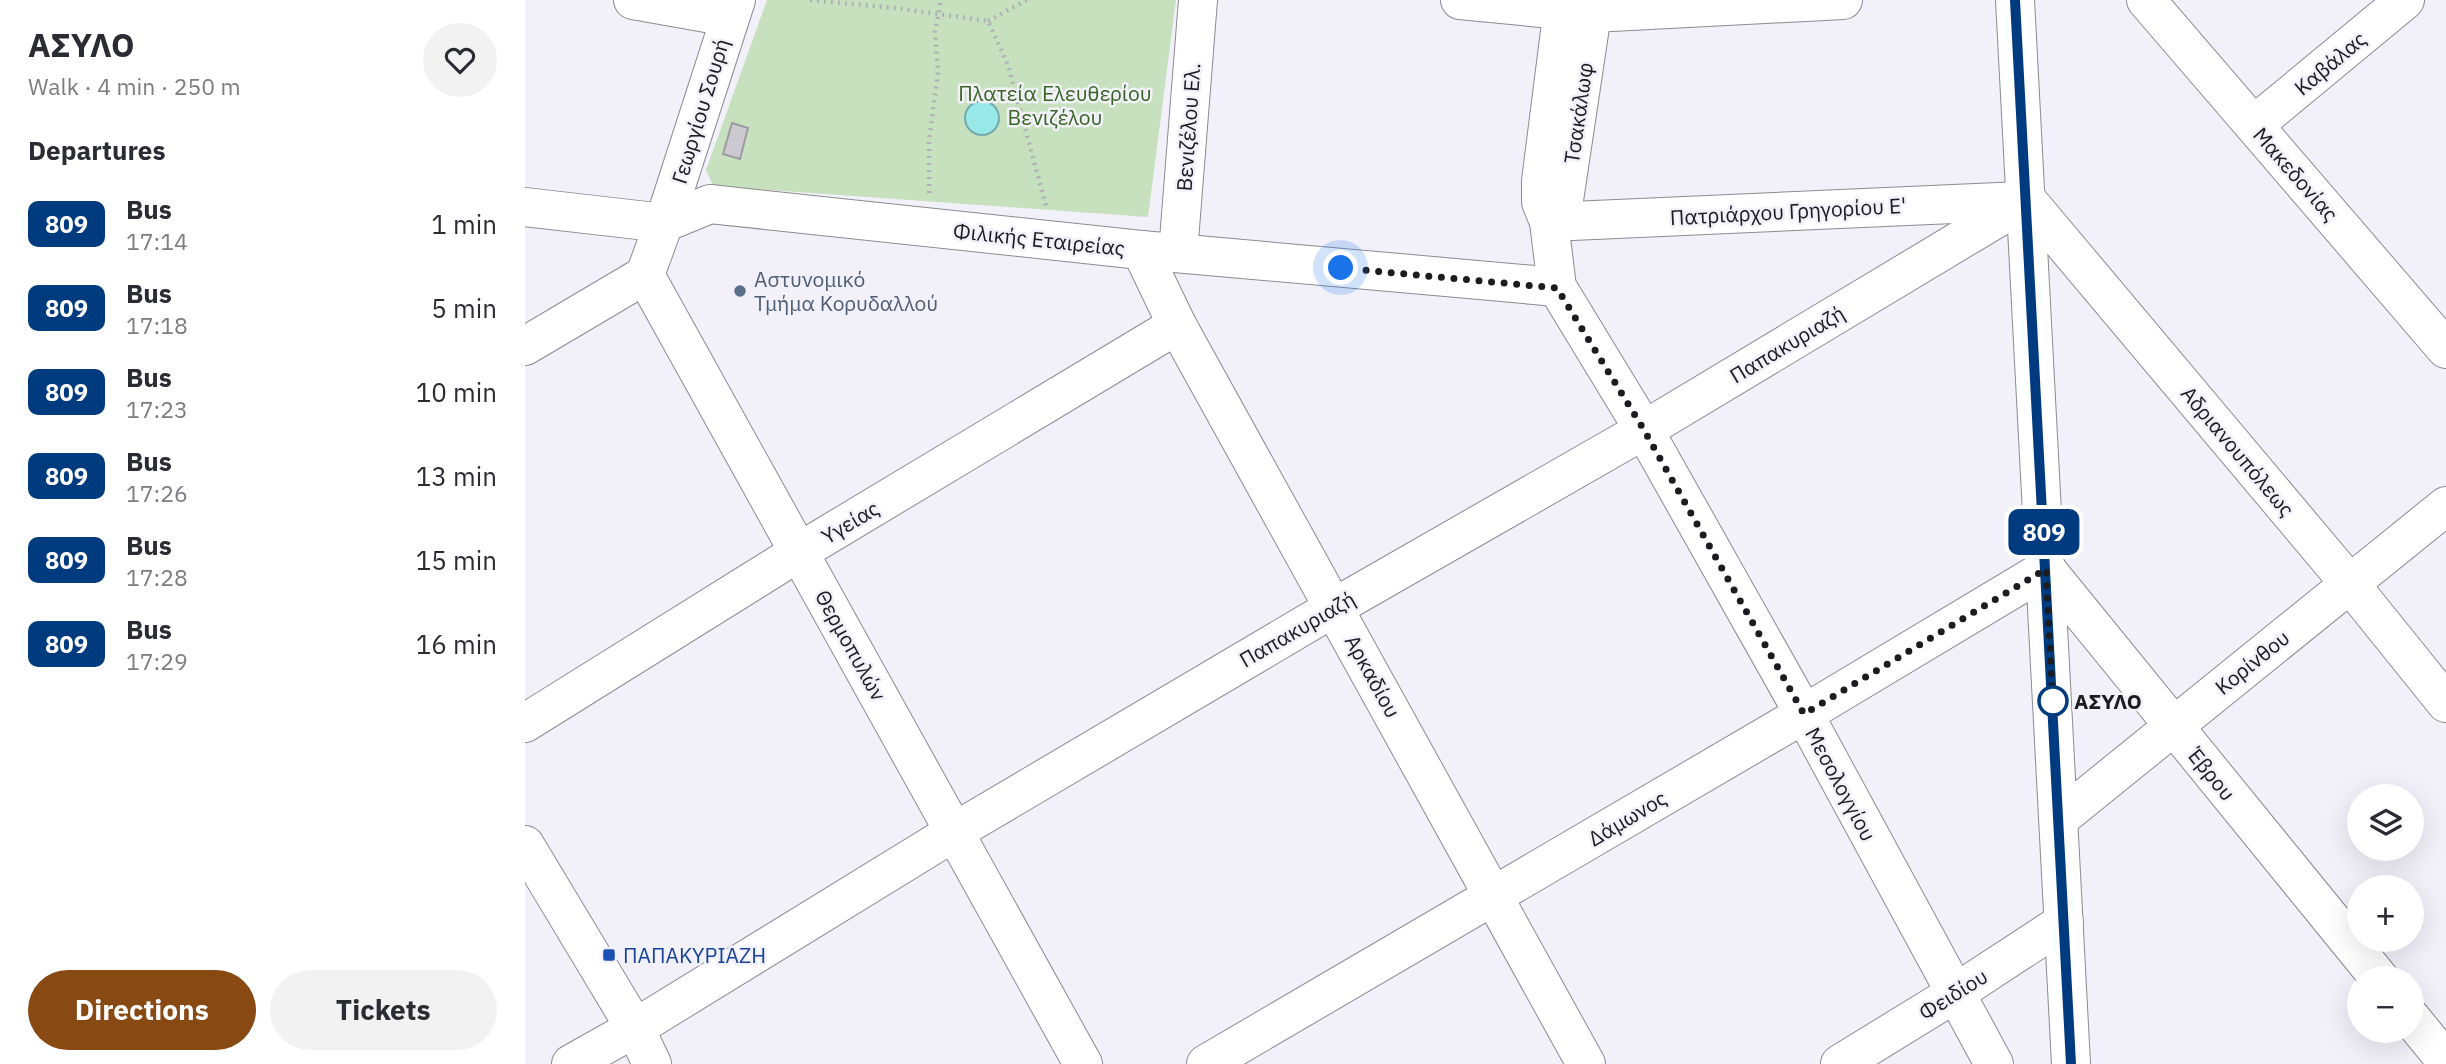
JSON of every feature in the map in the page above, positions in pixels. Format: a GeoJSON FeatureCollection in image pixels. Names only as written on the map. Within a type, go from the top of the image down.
{"type":"FeatureCollection","features":[{"type":"Feature","properties":{"kind":"street"},"geometry":{"type":"LineString","coordinates":[[633,0],[733,8]]}},
{"type":"Feature","properties":{"kind":"street","name":"Βενιζέλου Ελ."},"geometry":{"type":"LineString","coordinates":[[1159,252],[1198,0]]}},
{"type":"Feature","properties":{"kind":"street"},"geometry":{"type":"LineString","coordinates":[[1460,0],[1578,6],[1843,0]]}},
{"type":"Feature","properties":{"kind":"street"},"geometry":{"type":"LineString","coordinates":[[2015,0],[2071,1064]]}},
{"type":"Feature","properties":{"kind":"street","name":"Μακεδονίας"},"geometry":{"type":"LineString","coordinates":[[2146,0],[2446,349]]}},
{"type":"Feature","properties":{"kind":"street","name":"Καβάλας"},"geometry":{"type":"LineString","coordinates":[[2254,125],[2405,0]]}},
{"type":"Feature","properties":{"kind":"street","name":"Τσακάλωφ"},"geometry":{"type":"LineString","coordinates":[[1549,222],[1563,204],[1567,185],[1578,6]]}},
{"type":"Feature","properties":{"kind":"street","name":"Γεωργίου Σουρή"},"geometry":{"type":"LineString","coordinates":[[664,223],[733,8]]}},
{"type":"Feature","properties":{"kind":"street","name":"Πατριάρχου Γρηγορίου Ε'"},"geometry":{"type":"LineString","coordinates":[[1549,222],[2027,200]]}},
{"type":"Feature","properties":{"kind":"street","name":"Παπακυριαζή"},"geometry":{"type":"LineString","coordinates":[[571,1064],[635,1028],[954,832],[1335,607],[1644,430],[2027,200]]}},
{"type":"Feature","properties":{"kind":"street","name":"Αδριανουπόλεως"},"geometry":{"type":"LineString","coordinates":[[2027,200],[2350,583],[2446,703]]}},
{"type":"Feature","properties":{"kind":"street","name":"Φιλικής Εταιρείας"},"geometry":{"type":"LineString","coordinates":[[525,207],[664,223],[710,204],[1159,252],[1557,288]]}},
{"type":"Feature","properties":{"kind":"street"},"geometry":{"type":"LineString","coordinates":[[1549,222],[1557,288]]}},
{"type":"Feature","properties":{"kind":"street"},"geometry":{"type":"LineString","coordinates":[[525,346],[645,275],[664,223]]}},
{"type":"Feature","properties":{"kind":"street","name":"Αρκαδίου"},"geometry":{"type":"LineString","coordinates":[[1159,252],[1177,325],[1586,1064]]}},
{"type":"Feature","properties":{"kind":"street","name":"Θερμοπυλών"},"geometry":{"type":"LineString","coordinates":[[645,275],[1083,1064]]}},
{"type":"Feature","properties":{"kind":"street","name":"Μεσολογγίου"},"geometry":{"type":"LineString","coordinates":[[1557,288],[1644,430],[1804,714],[1994,1064]]}},
{"type":"Feature","properties":{"kind":"street","name":"Υγείας"},"geometry":{"type":"LineString","coordinates":[[525,723],[799,552],[1177,325]]}},
{"type":"Feature","properties":{"kind":"street","name":"Κορίνθου"},"geometry":{"type":"LineString","coordinates":[[2059,820],[2446,506]]}},
{"type":"Feature","properties":{"kind":"street","name":"Δάμωνος"},"geometry":{"type":"LineString","coordinates":[[1206,1064],[2046,569]]}},
{"type":"Feature","properties":{"kind":"street","name":"Έβρου"},"geometry":{"type":"LineString","coordinates":[[2046,569],[2369,966]]}},
{"type":"Feature","properties":{"kind":"street"},"geometry":{"type":"LineString","coordinates":[[525,845],[635,1028],[652,1064]]}},
{"type":"Feature","properties":{"kind":"street","name":"Φειδίου"},"geometry":{"type":"LineString","coordinates":[[1840,1064],[2064,922]]}},
{"type":"Feature","properties":{"kind":"street"},"geometry":{"type":"LineString","coordinates":[[2424,1034],[2446,1060]]}},
{"type":"Feature","properties":{"kind":"path"},"geometry":{"type":"LineString","coordinates":[[810,0],[988,22],[1027,0]]}},
{"type":"Feature","properties":{"kind":"path"},"geometry":{"type":"LineString","coordinates":[[929,200],[929,141],[938,72],[935,32],[941,0]]}},
{"type":"Feature","properties":{"kind":"path"},"geometry":{"type":"LineString","coordinates":[[988,22],[1008,65],[1047,208]]}},
{"type":"Feature","properties":{"kind":"green space","name":"Πλατεία Ελευθερίου Βενιζέλου"},"geometry":{"type":"Polygon","coordinates":[[[767,0],[1176,0],[1148,217],[713,186],[706,170],[767,0]]]}},
{"type":"Feature","properties":{"kind":"water"},"geometry":{"type":"Polygon","coordinates":[[[982,101],[994,106],[999,118],[994,130],[982,135],[970,130],[965,118],[970,106],[982,101]]]}},
{"type":"Feature","properties":{"kind":"building"},"geometry":{"type":"Polygon","coordinates":[[[732,123],[748,128],[740,159],[723,154],[732,123]]]}},
{"type":"Feature","properties":{"kind":"bus line","name":"809"},"geometry":{"type":"LineString","coordinates":[[2015,0],[2071,1064]]}},
{"type":"Feature","properties":{"kind":"place","name":"Αστυνομικό Τμήμα Κορυδαλλού"},"geometry":{"type":"Point","coordinates":[740,291]}},
{"type":"Feature","properties":{"kind":"place","name":"ΑΣΥΛΟ"},"geometry":{"type":"Point","coordinates":[2053,701]}},
{"type":"Feature","properties":{"kind":"place","name":"ΠΑΠΑΚΥΡΙΑΖΗ"},"geometry":{"type":"Point","coordinates":[609,955]}},
{"type":"Feature","properties":{"kind":"route"},"geometry":{"type":"LineString","coordinates":[[1341,268],[1557,288],[1644,430],[1804,714],[2046,569],[2053,708],[2053,701]]}}]}
